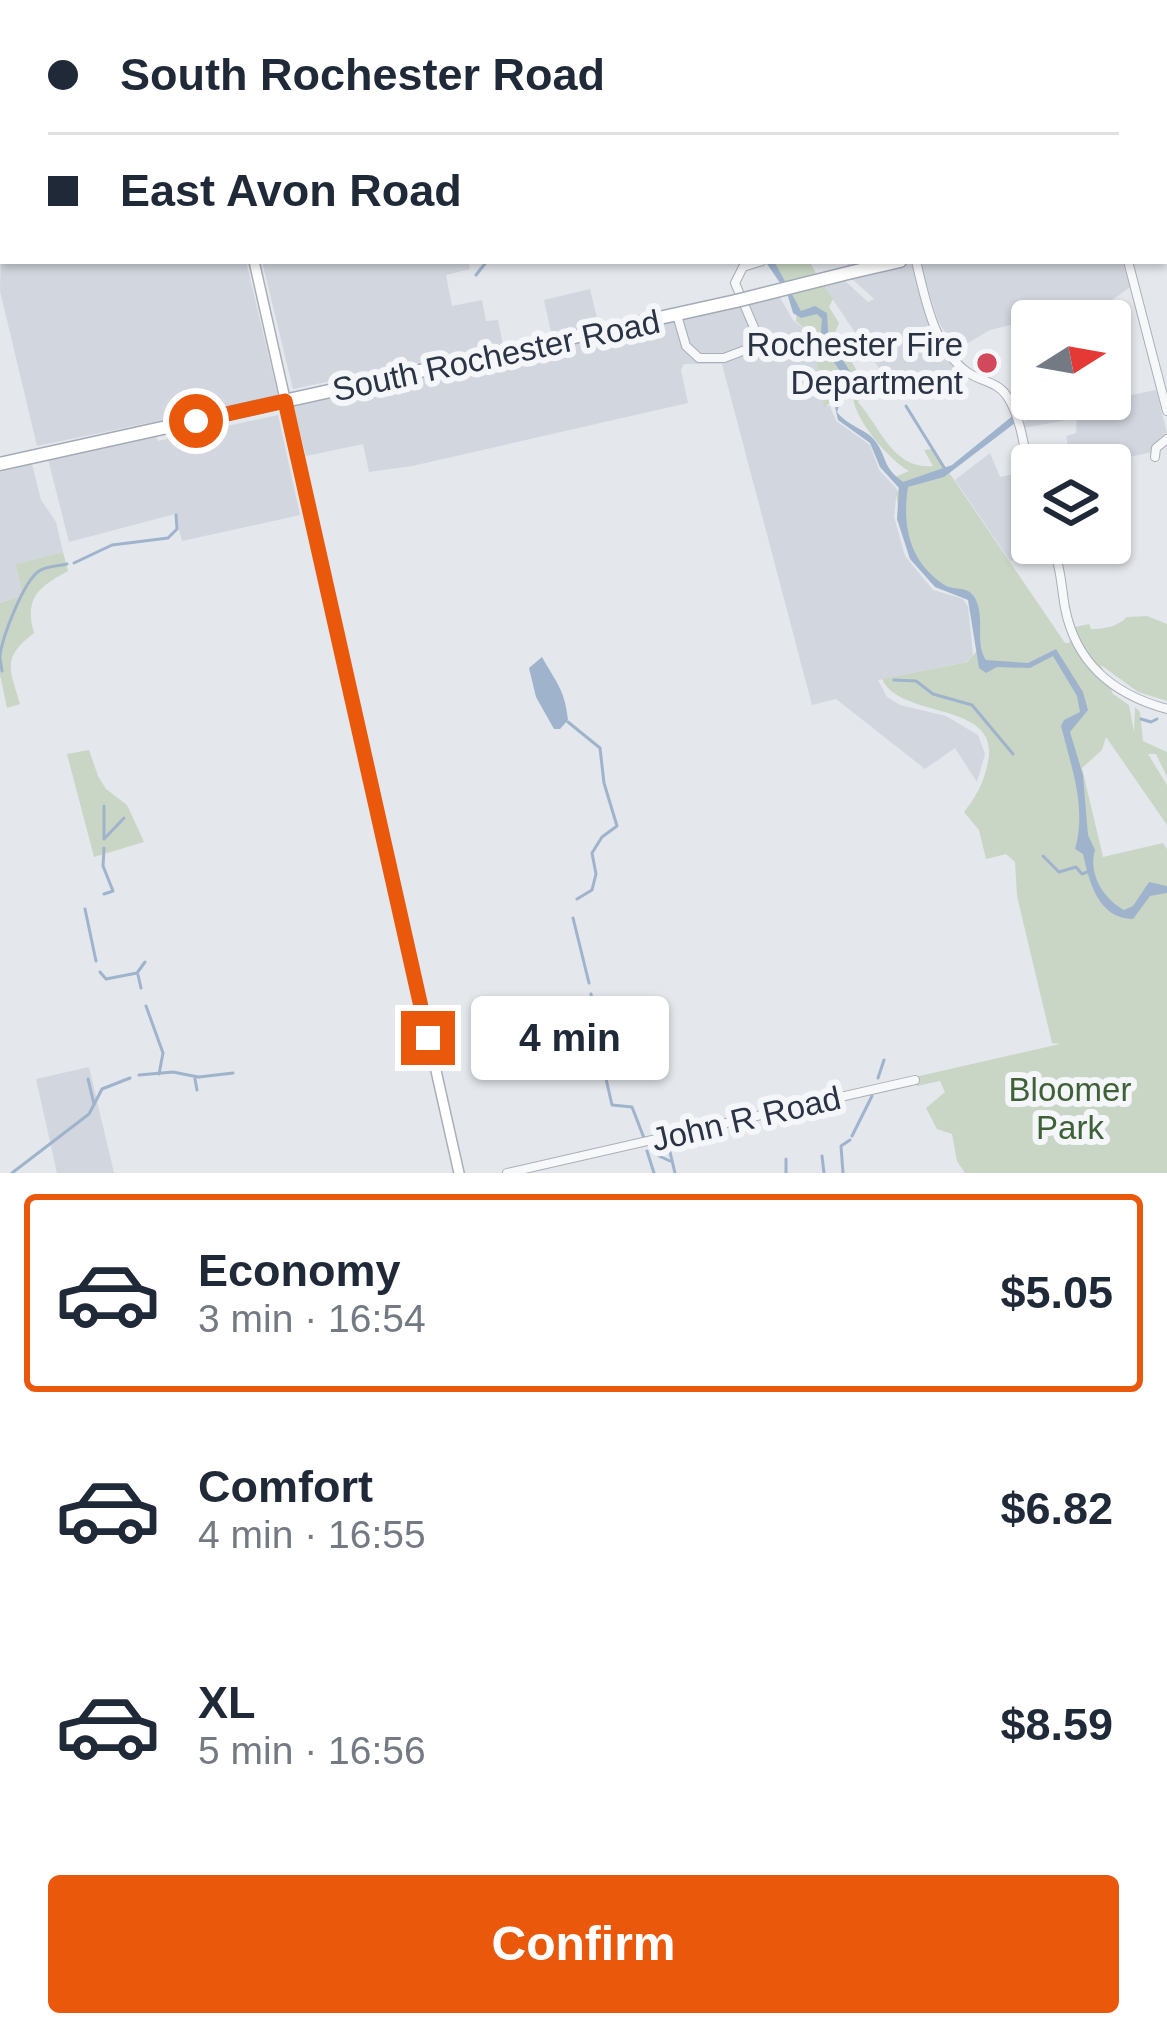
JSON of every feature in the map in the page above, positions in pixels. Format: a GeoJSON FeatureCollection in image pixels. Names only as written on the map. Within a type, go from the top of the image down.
{"type":"FeatureCollection","features":[{"type":"Feature","properties":{"kind":"main road"},"geometry":{"type":"LineString","coordinates":[[255,264],[459,1173]]}},
{"type":"Feature","properties":{"kind":"main road","name":"South Rochester Road"},"geometry":{"type":"LineString","coordinates":[[0,464],[887,264]]}},
{"type":"Feature","properties":{"kind":"street"},"geometry":{"type":"LineString","coordinates":[[677,315],[686,346],[697,357],[724,358],[761,344],[735,283],[741,268],[752,264]]}},
{"type":"Feature","properties":{"kind":"street"},"geometry":{"type":"LineString","coordinates":[[917,264],[930,314],[946,347],[967,372],[996,385],[1010,400],[1021,444]]}},
{"type":"Feature","properties":{"kind":"street"},"geometry":{"type":"LineString","coordinates":[[1129,264],[1167,411]]}},
{"type":"Feature","properties":{"kind":"street"},"geometry":{"type":"LineString","coordinates":[[1155,457],[1156,448],[1167,439]]}},
{"type":"Feature","properties":{"kind":"street"},"geometry":{"type":"LineString","coordinates":[[1059,564],[1070,629],[1080,654],[1133,696],[1167,709]]}},
{"type":"Feature","properties":{"kind":"street","name":"John R Road"},"geometry":{"type":"LineString","coordinates":[[507,1173],[915,1080]]}},
{"type":"Feature","properties":{"kind":"shaded area"},"geometry":{"type":"Polygon","coordinates":[[[1,264],[247,264],[278,396],[37,446],[0,291],[1,264]]]}},
{"type":"Feature","properties":{"kind":"shaded area"},"geometry":{"type":"Polygon","coordinates":[[[263,264],[469,264],[470,269],[446,275],[452,306],[482,300],[486,321],[498,320],[503,345],[293,389],[263,264]]]}},
{"type":"Feature","properties":{"kind":"shaded area"},"geometry":{"type":"Polygon","coordinates":[[[848,264],[1123,264],[1130,287],[1112,300],[1011,300],[1011,325],[990,330],[956,350],[938,321],[927,286],[917,287],[922,288],[961,371],[946,383],[900,391],[881,371],[823,285],[844,280],[868,302],[874,299],[850,277],[848,264]]]}},
{"type":"Feature","properties":{"kind":"shaded area"},"geometry":{"type":"Polygon","coordinates":[[[590,289],[599,327],[552,337],[544,300],[590,289]]]}},
{"type":"Feature","properties":{"kind":"shaded area"},"geometry":{"type":"Polygon","coordinates":[[[779,296],[793,320],[812,335],[824,406],[830,406],[836,421],[870,445],[879,470],[897,489],[894,517],[905,556],[933,590],[963,599],[968,607],[973,655],[966,662],[878,680],[887,697],[900,705],[946,716],[978,735],[985,754],[977,782],[955,748],[925,769],[836,699],[812,705],[722,364],[684,364],[688,403],[412,466],[369,472],[363,444],[306,456],[293,404],[779,296]]]}},
{"type":"Feature","properties":{"kind":"shaded area"},"geometry":{"type":"Polygon","coordinates":[[[1156,390],[1167,433],[1152,452],[1131,457],[1131,444],[1068,444],[1066,436],[1076,433],[1077,420],[1131,420],[1131,395],[1156,390]]]}},
{"type":"Feature","properties":{"kind":"shaded area"},"geometry":{"type":"Polygon","coordinates":[[[278,415],[300,515],[182,541],[175,514],[69,542],[48,459],[278,415]]]}},
{"type":"Feature","properties":{"kind":"shaded area"},"geometry":{"type":"Polygon","coordinates":[[[1026,420],[1066,420],[1023,428],[1026,420]]]}},
{"type":"Feature","properties":{"kind":"shaded area"},"geometry":{"type":"Polygon","coordinates":[[[990,453],[1000,477],[1011,475],[1011,561],[1010,561],[955,480],[990,453]]]}},
{"type":"Feature","properties":{"kind":"shaded area"},"geometry":{"type":"Polygon","coordinates":[[[32,464],[63,552],[17,564],[23,595],[0,603],[0,472],[32,464]]]}},
{"type":"Feature","properties":{"kind":"shaded area"},"geometry":{"type":"Polygon","coordinates":[[[89,1067],[114,1173],[57,1173],[36,1079],[89,1067]]]}},
{"type":"Feature","properties":{"kind":"green space","name":"Bloomer Park"},"geometry":{"type":"Polygon","coordinates":[[[771,264],[811,264],[816,273],[807,276],[812,282],[821,281],[833,299],[829,307],[839,323],[835,333],[864,383],[858,402],[889,445],[908,461],[933,466],[924,450],[933,449],[1065,643],[1075,627],[1089,624],[1091,629],[1101,629],[1127,617],[1147,616],[1167,624],[1167,701],[1138,692],[1101,665],[1113,694],[1129,705],[1134,732],[1135,707],[1140,712],[1143,741],[1167,752],[1167,777],[1156,754],[1148,754],[1167,785],[1167,825],[1106,737],[1102,750],[1082,768],[1103,857],[1163,843],[1167,849],[1167,1173],[965,1173],[957,1161],[952,1134],[937,1129],[926,1108],[945,1092],[940,1081],[917,1086],[915,1077],[1060,1044],[1052,1043],[1017,896],[1015,862],[1006,854],[986,859],[979,830],[964,812],[984,776],[988,742],[965,719],[908,701],[882,679],[967,662],[977,651],[975,616],[967,598],[945,590],[910,547],[896,493],[900,487],[893,478],[909,471],[871,434],[857,410],[853,389],[824,407],[812,335],[796,321],[797,309],[771,264]]]}},
{"type":"Feature","properties":{"kind":"green space"},"geometry":{"type":"Polygon","coordinates":[[[63,552],[68,571],[36,594],[31,610],[34,633],[12,658],[20,704],[7,708],[0,675],[0,603],[23,595],[16,564],[63,552]]]}},
{"type":"Feature","properties":{"kind":"green space"},"geometry":{"type":"Polygon","coordinates":[[[89,750],[98,776],[127,805],[144,842],[94,857],[67,754],[89,750]]]}},
{"type":"Feature","properties":{"kind":"water"},"geometry":{"type":"Polygon","coordinates":[[[767,264],[776,264],[801,311],[815,306],[827,313],[829,345],[846,364],[854,383],[837,412],[872,438],[888,467],[903,482],[952,465],[1011,417],[1019,420],[944,477],[908,487],[907,528],[915,553],[931,575],[975,598],[986,660],[1028,663],[1056,649],[1083,692],[1088,710],[1070,732],[1083,775],[1088,835],[1099,884],[1124,910],[1133,906],[1149,882],[1167,886],[1167,893],[1150,896],[1133,919],[1103,906],[1083,854],[1075,849],[1078,803],[1061,726],[1080,712],[1077,696],[1053,656],[1030,668],[997,667],[986,673],[979,668],[968,600],[935,587],[910,559],[897,519],[899,488],[880,467],[870,443],[838,420],[833,398],[849,384],[820,342],[822,319],[817,314],[801,318],[793,313],[787,293],[767,264]]]}},
{"type":"Feature","properties":{"kind":"water"},"geometry":{"type":"Polygon","coordinates":[[[542,657],[564,700],[568,720],[560,729],[554,729],[536,697],[529,668],[542,657]]]}},
{"type":"Feature","properties":{"kind":"waterway"},"geometry":{"type":"LineString","coordinates":[[476,275],[485,264]]}},
{"type":"Feature","properties":{"kind":"waterway"},"geometry":{"type":"LineString","coordinates":[[906,406],[945,469]]}},
{"type":"Feature","properties":{"kind":"waterway"},"geometry":{"type":"LineString","coordinates":[[74,563],[112,545],[168,538],[177,529],[176,515]]}},
{"type":"Feature","properties":{"kind":"waterway"},"geometry":{"type":"LineString","coordinates":[[0,656],[26,586],[39,571],[67,564]]}},
{"type":"Feature","properties":{"kind":"waterway"},"geometry":{"type":"LineString","coordinates":[[0,658],[2,671]]}},
{"type":"Feature","properties":{"kind":"waterway"},"geometry":{"type":"LineString","coordinates":[[894,680],[916,681],[933,694],[972,705],[1013,754]]}},
{"type":"Feature","properties":{"kind":"waterway"},"geometry":{"type":"LineString","coordinates":[[1141,719],[1157,719]]}},
{"type":"Feature","properties":{"kind":"waterway"},"geometry":{"type":"LineString","coordinates":[[568,722],[600,748],[617,826],[592,853],[596,874],[592,890],[577,899]]}},
{"type":"Feature","properties":{"kind":"waterway"},"geometry":{"type":"LineString","coordinates":[[104,806],[104,839]]}},
{"type":"Feature","properties":{"kind":"waterway"},"geometry":{"type":"LineString","coordinates":[[105,838],[124,818]]}},
{"type":"Feature","properties":{"kind":"waterway"},"geometry":{"type":"LineString","coordinates":[[104,848],[103,866],[113,891],[104,894]]}},
{"type":"Feature","properties":{"kind":"waterway"},"geometry":{"type":"LineString","coordinates":[[1043,856],[1059,872],[1076,867],[1082,874],[1087,872]]}},
{"type":"Feature","properties":{"kind":"waterway"},"geometry":{"type":"LineString","coordinates":[[85,909],[96,961]]}},
{"type":"Feature","properties":{"kind":"waterway"},"geometry":{"type":"LineString","coordinates":[[573,918],[589,983]]}},
{"type":"Feature","properties":{"kind":"waterway"},"geometry":{"type":"LineString","coordinates":[[100,972],[106,979],[137,973],[145,962]]}},
{"type":"Feature","properties":{"kind":"waterway"},"geometry":{"type":"LineString","coordinates":[[138,975],[141,988]]}},
{"type":"Feature","properties":{"kind":"waterway"},"geometry":{"type":"LineString","coordinates":[[591,994],[604,1066]]}},
{"type":"Feature","properties":{"kind":"waterway"},"geometry":{"type":"LineString","coordinates":[[146,1006],[163,1053],[159,1074]]}},
{"type":"Feature","properties":{"kind":"waterway"},"geometry":{"type":"LineString","coordinates":[[878,1078],[884,1060]]}},
{"type":"Feature","properties":{"kind":"waterway"},"geometry":{"type":"LineString","coordinates":[[604,1070],[612,1105],[632,1107],[644,1138]]}},
{"type":"Feature","properties":{"kind":"waterway"},"geometry":{"type":"LineString","coordinates":[[139,1075],[173,1072],[198,1077]]}},
{"type":"Feature","properties":{"kind":"waterway"},"geometry":{"type":"LineString","coordinates":[[199,1077],[233,1073]]}},
{"type":"Feature","properties":{"kind":"waterway"},"geometry":{"type":"LineString","coordinates":[[12,1173],[89,1114],[102,1089],[130,1078]]}},
{"type":"Feature","properties":{"kind":"waterway"},"geometry":{"type":"LineString","coordinates":[[88,1079],[94,1104]]}},
{"type":"Feature","properties":{"kind":"waterway"},"geometry":{"type":"LineString","coordinates":[[195,1079],[197,1090]]}},
{"type":"Feature","properties":{"kind":"waterway"},"geometry":{"type":"LineString","coordinates":[[852,1136],[872,1096]]}},
{"type":"Feature","properties":{"kind":"waterway"},"geometry":{"type":"LineString","coordinates":[[843,1173],[841,1146],[850,1140]]}},
{"type":"Feature","properties":{"kind":"waterway"},"geometry":{"type":"LineString","coordinates":[[647,1151],[654,1173]]}},
{"type":"Feature","properties":{"kind":"waterway"},"geometry":{"type":"LineString","coordinates":[[670,1152],[675,1173]]}},
{"type":"Feature","properties":{"kind":"waterway"},"geometry":{"type":"LineString","coordinates":[[659,1156],[670,1161]]}},
{"type":"Feature","properties":{"kind":"waterway"},"geometry":{"type":"LineString","coordinates":[[822,1156],[824,1173]]}},
{"type":"Feature","properties":{"kind":"waterway"},"geometry":{"type":"LineString","coordinates":[[786,1159],[786,1173]]}},
{"type":"Feature","properties":{"kind":"place","name":"Rochester Fire Department"},"geometry":{"type":"Point","coordinates":[987,363]}},
{"type":"Feature","properties":{"kind":"route"},"geometry":{"type":"LineString","coordinates":[[196,421],[285,401],[428,1038]]}}]}
